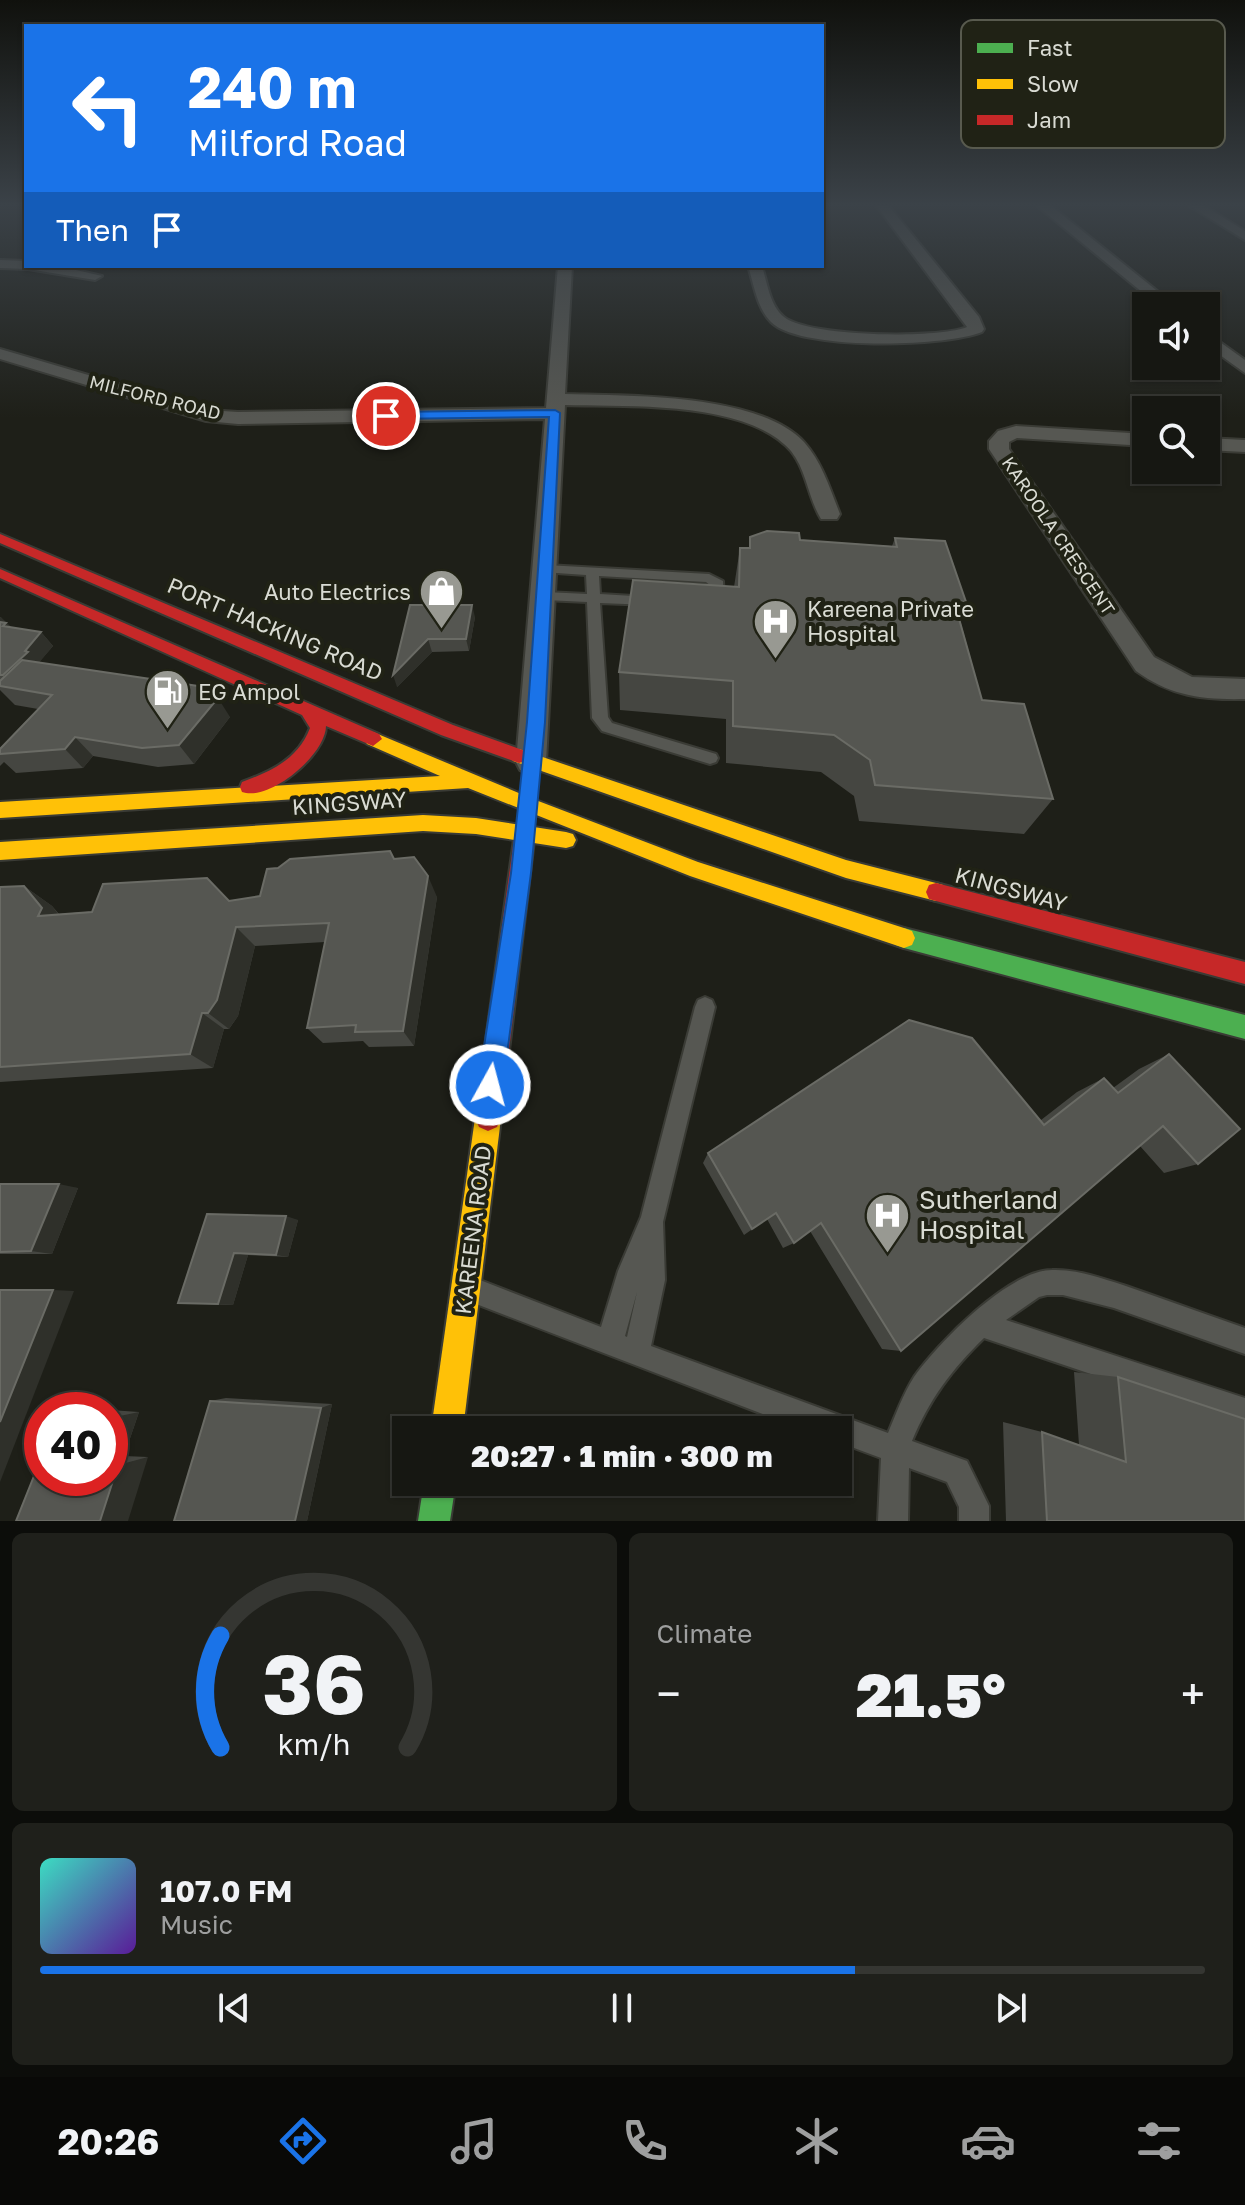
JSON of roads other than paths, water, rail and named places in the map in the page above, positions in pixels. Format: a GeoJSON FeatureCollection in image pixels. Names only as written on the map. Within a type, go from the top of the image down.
{"type":"FeatureCollection","features":[{"type":"Feature","properties":{"kind":"main road","name":"PORT HACKING ROAD"},"geometry":{"type":"LineString","coordinates":[[0,538],[449,731],[530,774]]}},
{"type":"Feature","properties":{"kind":"main road"},"geometry":{"type":"LineString","coordinates":[[0,573],[222,674],[307,708],[526,805]]}},
{"type":"Feature","properties":{"kind":"main road"},"geometry":{"type":"LineString","coordinates":[[204,798],[267,781],[303,759],[319,728],[307,708]]}},
{"type":"Feature","properties":{"kind":"main road","name":"KINGSWAY"},"geometry":{"type":"LineString","coordinates":[[0,810],[475,782],[530,774],[676,813],[846,869],[1245,973]]}},
{"type":"Feature","properties":{"kind":"main road","name":"KAREENA ROAD"},"geometry":{"type":"LineString","coordinates":[[449,1416],[468,1287],[493,1056],[525,832],[530,774]]}},
{"type":"Feature","properties":{"kind":"main road","name":"KINGSWAY"},"geometry":{"type":"LineString","coordinates":[[555,789],[676,813]]}},
{"type":"Feature","properties":{"kind":"main road","name":"KINGSWAY"},"geometry":{"type":"LineString","coordinates":[[526,805],[697,870],[881,932],[1245,1027]]}},
{"type":"Feature","properties":{"kind":"main road","name":"KINGSWAY"},"geometry":{"type":"LineString","coordinates":[[0,851],[423,823],[525,832],[697,870]]}},
{"type":"Feature","properties":{"kind":"main road"},"geometry":{"type":"LineString","coordinates":[[434,1521],[438,1496]]}},
{"type":"Feature","properties":{"kind":"street","name":"KAREENA ROAD"},"geometry":{"type":"LineString","coordinates":[[530,774],[545,596],[564,276]]}},
{"type":"Feature","properties":{"kind":"street"},"geometry":{"type":"LineString","coordinates":[[758,276],[771,313],[787,328],[821,334],[915,338],[969,335],[976,329],[973,320],[938,276]]}},
{"type":"Feature","properties":{"kind":"street"},"geometry":{"type":"LineString","coordinates":[[1131,276],[1151,292]]}},
{"type":"Feature","properties":{"kind":"street"},"geometry":{"type":"LineString","coordinates":[[1220,348],[1245,368]]}},
{"type":"Feature","properties":{"kind":"street","name":"MILFORD ROAD"},"geometry":{"type":"LineString","coordinates":[[0,354],[206,415],[238,418],[555,406],[708,409],[753,421],[792,440],[813,473],[829,514]]}},
{"type":"Feature","properties":{"kind":"street","name":"KAROOLA CRESCENT"},"geometry":{"type":"LineString","coordinates":[[1132,439],[1016,432],[1005,435],[999,441],[999,449],[1145,664],[1165,680],[1193,690],[1245,689]]}},
{"type":"Feature","properties":{"kind":"street"},"geometry":{"type":"LineString","coordinates":[[1220,445],[1245,446]]}},
{"type":"Feature","properties":{"kind":"lane"},"geometry":{"type":"LineString","coordinates":[[546,569],[709,578],[718,584],[717,599],[709,604],[694,603]]}},
{"type":"Feature","properties":{"kind":"lane"},"geometry":{"type":"LineString","coordinates":[[592,572],[600,718],[607,727],[710,758]]}},
{"type":"Feature","properties":{"kind":"lane"},"geometry":{"type":"LineString","coordinates":[[545,596],[665,602]]}},
{"type":"Feature","properties":{"kind":"lane"},"geometry":{"type":"LineString","coordinates":[[610,1342],[630,1271],[653,1218],[705,1007]]}},
{"type":"Feature","properties":{"kind":"lane"},"geometry":{"type":"LineString","coordinates":[[636,1353],[652,1280],[653,1218]]}},
{"type":"Feature","properties":{"kind":"lane"},"geometry":{"type":"LineString","coordinates":[[893,1521],[895,1449],[923,1387],[983,1325],[1021,1294],[1047,1282],[1087,1287],[1245,1341]]}},
{"type":"Feature","properties":{"kind":"lane"},"geometry":{"type":"LineString","coordinates":[[468,1287],[518,1310],[957,1471],[974,1506],[974,1521]]}},
{"type":"Feature","properties":{"kind":"lane"},"geometry":{"type":"LineString","coordinates":[[983,1325],[1245,1412]]}},
{"type":"Feature","properties":{"kind":"place","name":"Auto Electrics"},"geometry":{"type":"Point","coordinates":[442,631]}},
{"type":"Feature","properties":{"kind":"place","name":"Kareena Private Hospital"},"geometry":{"type":"Point","coordinates":[776,661]}},
{"type":"Feature","properties":{"kind":"place","name":"EG Ampol"},"geometry":{"type":"Point","coordinates":[167,731]}},
{"type":"Feature","properties":{"kind":"place","name":"Sutherland Hospital"},"geometry":{"type":"Point","coordinates":[888,1254]}}]}
